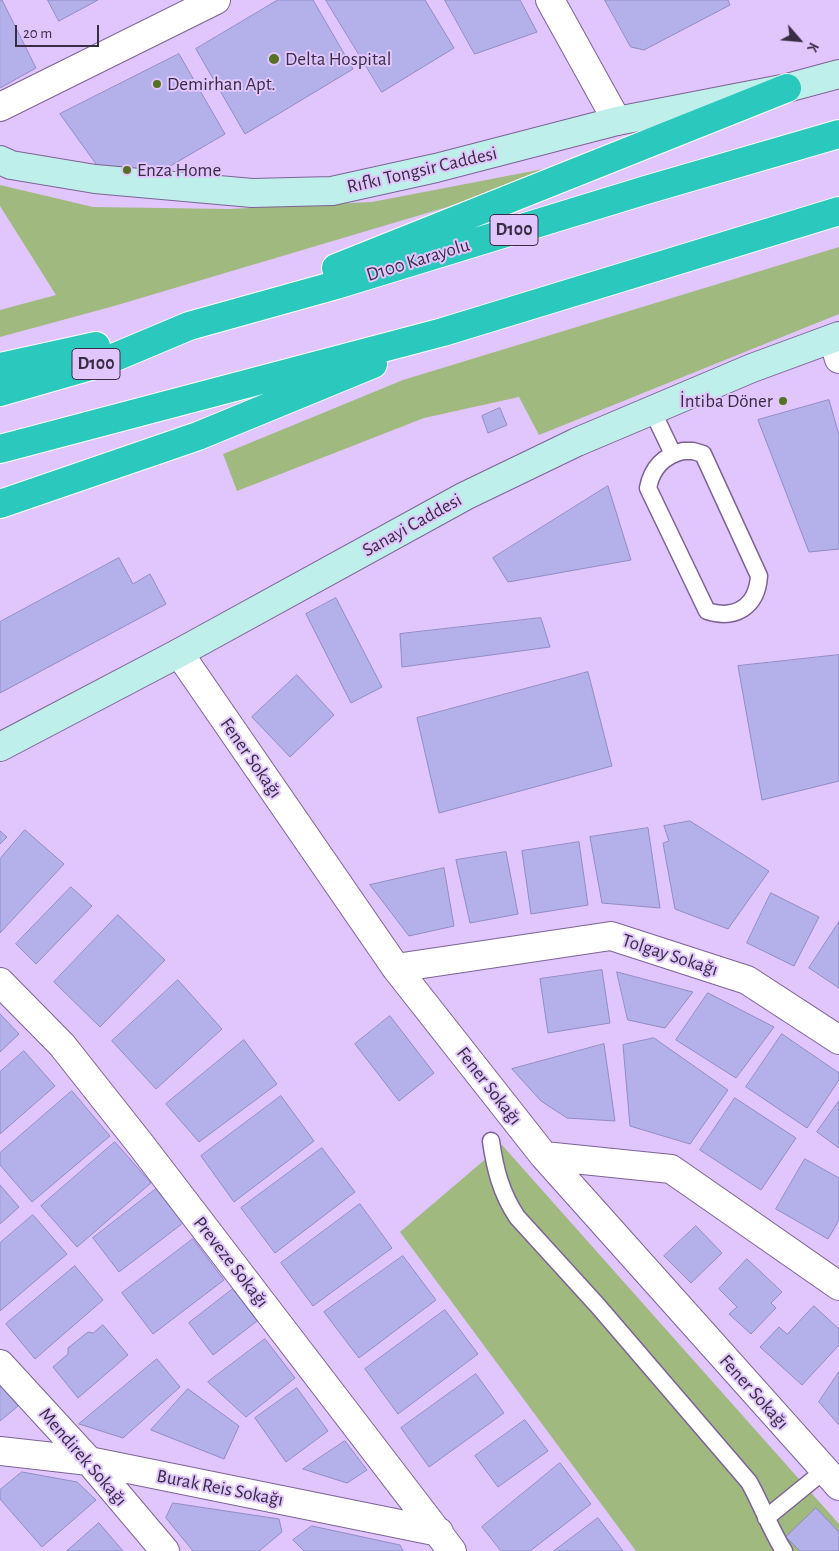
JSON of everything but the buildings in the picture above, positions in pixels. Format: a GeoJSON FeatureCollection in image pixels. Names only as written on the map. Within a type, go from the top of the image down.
{"type":"FeatureCollection","features":[{"type":"Feature","properties":{"kind":"highway"},"geometry":{"type":"LineString","coordinates":[[0,367],[189,326],[787,88]]}},
{"type":"Feature","properties":{"kind":"highway","name":"D100 Karayolu"},"geometry":{"type":"LineString","coordinates":[[0,392],[101,362],[189,326],[336,285],[646,190],[839,134]]}},
{"type":"Feature","properties":{"kind":"highway"},"geometry":{"type":"LineString","coordinates":[[0,449],[442,332],[839,212]]}},
{"type":"Feature","properties":{"kind":"highway"},"geometry":{"type":"LineString","coordinates":[[0,504],[198,436],[345,377],[442,332]]}},
{"type":"Feature","properties":{"kind":"main road","name":"Rıfkı Tongsir Caddesi"},"geometry":{"type":"LineString","coordinates":[[0,160],[11,165],[95,179],[252,193],[332,191],[436,168],[617,121],[787,88],[839,74]]}},
{"type":"Feature","properties":{"kind":"main road","name":"Sanayi Caddesi"},"geometry":{"type":"LineString","coordinates":[[0,747],[179,653],[465,496],[577,442],[752,368],[837,345]]}},
{"type":"Feature","properties":{"kind":"street"},"geometry":{"type":"LineString","coordinates":[[0,107],[216,0]]}},
{"type":"Feature","properties":{"kind":"street"},"geometry":{"type":"LineString","coordinates":[[550,0],[617,121]]}},
{"type":"Feature","properties":{"kind":"street","name":"Fener Sokağı"},"geometry":{"type":"LineString","coordinates":[[179,653],[396,968],[544,1156],[832,1478]]}},
{"type":"Feature","properties":{"kind":"street","name":"Tolgay Sokağı"},"geometry":{"type":"LineString","coordinates":[[396,968],[611,936],[747,980],[839,1040]]}},
{"type":"Feature","properties":{"kind":"street","name":"Preveze Sokağı"},"geometry":{"type":"LineString","coordinates":[[0,982],[68,1053],[446,1541]]}},
{"type":"Feature","properties":{"kind":"street"},"geometry":{"type":"LineString","coordinates":[[544,1156],[671,1169],[839,1286]]}},
{"type":"Feature","properties":{"kind":"street","name":"Mendirek Sokağı"},"geometry":{"type":"LineString","coordinates":[[0,1364],[89,1461],[164,1551]]}},
{"type":"Feature","properties":{"kind":"street","name":"Burak Reis Sokağı"},"geometry":{"type":"LineString","coordinates":[[0,1451],[89,1461],[446,1541]]}},
{"type":"Feature","properties":{"kind":"lane"},"geometry":{"type":"LineString","coordinates":[[652,410],[673,454]]}},
{"type":"Feature","properties":{"kind":"lane"},"geometry":{"type":"LineString","coordinates":[[688,451],[703,454],[759,576],[755,595],[750,603],[730,614],[719,615],[707,611],[648,488],[650,477],[655,467],[673,454],[688,451]]}},
{"type":"Feature","properties":{"kind":"lane"},"geometry":{"type":"LineString","coordinates":[[491,1141],[500,1187],[517,1217],[598,1306],[749,1482],[784,1551]]}},
{"type":"Feature","properties":{"kind":"lane"},"geometry":{"type":"LineString","coordinates":[[766,1518],[832,1478]]}},
{"type":"Feature","properties":{"kind":"green space"},"geometry":{"type":"Polygon","coordinates":[[[559,166],[454,205],[114,306],[0,337],[0,310],[56,295],[0,206],[0,185],[93,207],[229,209],[372,202],[559,166]]]}},
{"type":"Feature","properties":{"kind":"green space"},"geometry":{"type":"Polygon","coordinates":[[[839,247],[839,314],[539,435],[519,397],[424,418],[237,491],[223,454],[403,380],[839,247]]]}},
{"type":"Feature","properties":{"kind":"green space"},"geometry":{"type":"Polygon","coordinates":[[[502,1145],[839,1524],[839,1551],[636,1551],[400,1232],[502,1145]]]}},
{"type":"Feature","properties":{"kind":"place","name":"Delta Hospital"},"geometry":{"type":"Point","coordinates":[274,59]}},
{"type":"Feature","properties":{"kind":"place","name":"Demirhan Apt."},"geometry":{"type":"Point","coordinates":[157,84]}},
{"type":"Feature","properties":{"kind":"place","name":"Enza Home"},"geometry":{"type":"Point","coordinates":[127,170]}},
{"type":"Feature","properties":{"kind":"place","name":"İntiba Döner"},"geometry":{"type":"Point","coordinates":[783,401]}}]}
